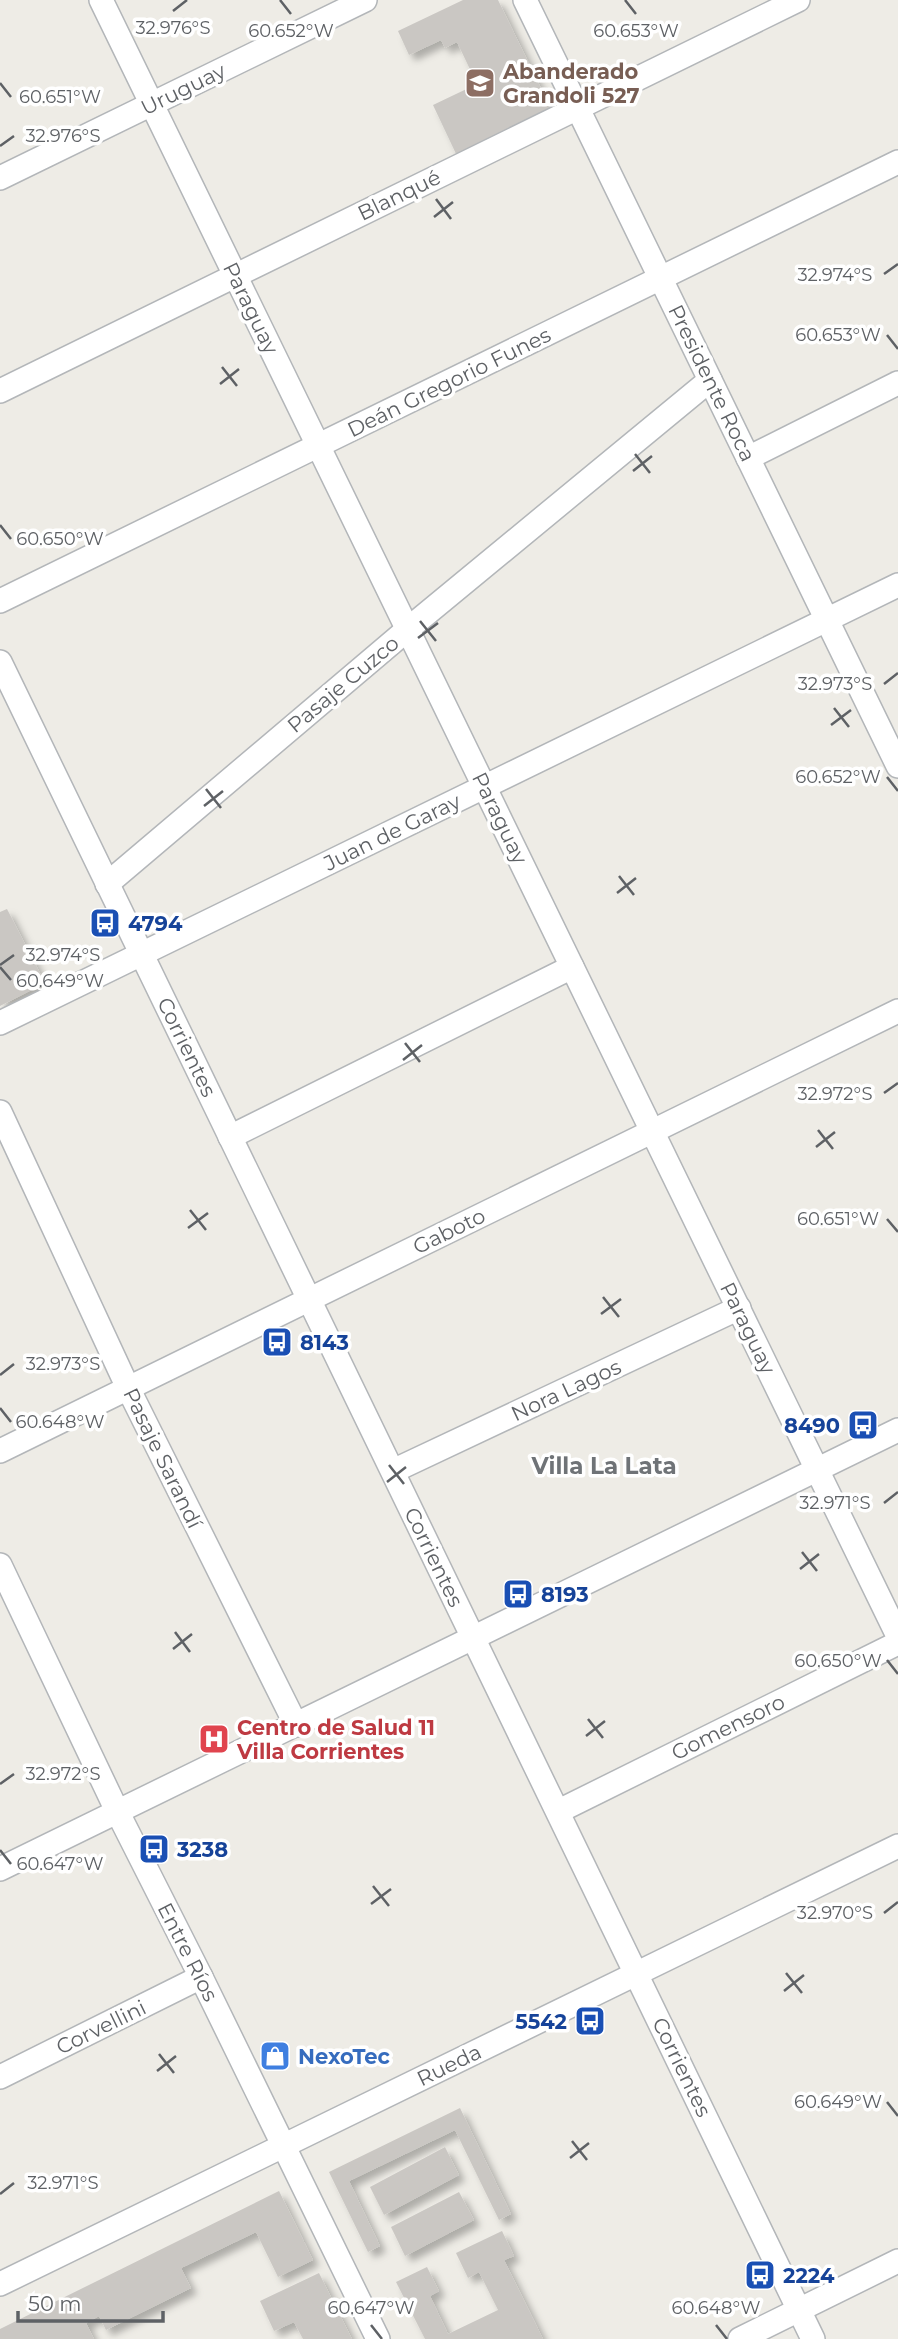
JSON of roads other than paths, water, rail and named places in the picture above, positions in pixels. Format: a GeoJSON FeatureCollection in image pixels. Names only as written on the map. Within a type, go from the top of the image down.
{"type":"FeatureCollection","features":[{"type":"Feature","properties":{"kind":"street","name":"Paraguay"},"geometry":{"type":"LineString","coordinates":[[101,0],[898,1636]]}},
{"type":"Feature","properties":{"kind":"street","name":"Uruguay"},"geometry":{"type":"LineString","coordinates":[[0,178],[365,0]]}},
{"type":"Feature","properties":{"kind":"street","name":"Presidente Roca"},"geometry":{"type":"LineString","coordinates":[[525,0],[898,766]]}},
{"type":"Feature","properties":{"kind":"street","name":"Blanqué"},"geometry":{"type":"LineString","coordinates":[[0,391],[798,0]]}},
{"type":"Feature","properties":{"kind":"street","name":"Deán Gregorio Funes"},"geometry":{"type":"LineString","coordinates":[[0,601],[898,162]]}},
{"type":"Feature","properties":{"kind":"street","name":"Pasaje Cuzco"},"geometry":{"type":"LineString","coordinates":[[107,884],[408,629],[710,380]]}},
{"type":"Feature","properties":{"kind":"street"},"geometry":{"type":"LineString","coordinates":[[748,458],[898,383]]}},
{"type":"Feature","properties":{"kind":"street","name":"Juan de Garay"},"geometry":{"type":"LineString","coordinates":[[0,1023],[898,585]]}},
{"type":"Feature","properties":{"kind":"street","name":"Corrientes"},"geometry":{"type":"LineString","coordinates":[[0,662],[813,2339]]}},
{"type":"Feature","properties":{"kind":"street"},"geometry":{"type":"LineString","coordinates":[[230,1137],[572,967]]}},
{"type":"Feature","properties":{"kind":"street","name":"Gaboto"},"geometry":{"type":"LineString","coordinates":[[0,1451],[898,1011]]}},
{"type":"Feature","properties":{"kind":"street","name":"Pasaje Sarandí"},"geometry":{"type":"LineString","coordinates":[[0,1112],[128,1388],[296,1725]]}},
{"type":"Feature","properties":{"kind":"street","name":"Nora Lagos"},"geometry":{"type":"LineString","coordinates":[[393,1471],[738,1308]]}},
{"type":"Feature","properties":{"kind":"street"},"geometry":{"type":"LineString","coordinates":[[0,1869],[898,1430]]}},
{"type":"Feature","properties":{"kind":"street","name":"Entre Ríos"},"geometry":{"type":"LineString","coordinates":[[0,1565],[117,1813],[201,1977],[378,2339]]}},
{"type":"Feature","properties":{"kind":"street","name":"Gomensoro"},"geometry":{"type":"LineString","coordinates":[[559,1811],[898,1643]]}},
{"type":"Feature","properties":{"kind":"street","name":"Rueda"},"geometry":{"type":"LineString","coordinates":[[0,2284],[898,1846]]}},
{"type":"Feature","properties":{"kind":"street","name":"Corvellini"},"geometry":{"type":"LineString","coordinates":[[0,2077],[201,1977]]}},
{"type":"Feature","properties":{"kind":"street"},"geometry":{"type":"LineString","coordinates":[[740,2339],[898,2261]]}},
{"type":"Feature","properties":{"kind":"place","name":"Abanderado Grandoli 527"},"geometry":{"type":"Point","coordinates":[480,83]}},
{"type":"Feature","properties":{"kind":"place","name":"4794"},"geometry":{"type":"Point","coordinates":[105,923]}},
{"type":"Feature","properties":{"kind":"place","name":"8143"},"geometry":{"type":"Point","coordinates":[277,1342]}},
{"type":"Feature","properties":{"kind":"place","name":"8490"},"geometry":{"type":"Point","coordinates":[863,1425]}},
{"type":"Feature","properties":{"kind":"place","name":"8193"},"geometry":{"type":"Point","coordinates":[518,1594]}},
{"type":"Feature","properties":{"kind":"place","name":"Centro de Salud 11 Villa Corrientes"},"geometry":{"type":"Point","coordinates":[214,1739]}},
{"type":"Feature","properties":{"kind":"place","name":"3238"},"geometry":{"type":"Point","coordinates":[154,1849]}},
{"type":"Feature","properties":{"kind":"place","name":"5542"},"geometry":{"type":"Point","coordinates":[590,2021]}},
{"type":"Feature","properties":{"kind":"place","name":"NexoTec"},"geometry":{"type":"Point","coordinates":[275,2056]}},
{"type":"Feature","properties":{"kind":"place","name":"2224"},"geometry":{"type":"Point","coordinates":[760,2275]}},
{"type":"Feature","properties":{"kind":"district","name":"Villa La Lata"},"geometry":{"type":"Point","coordinates":[604,1466]}}]}
